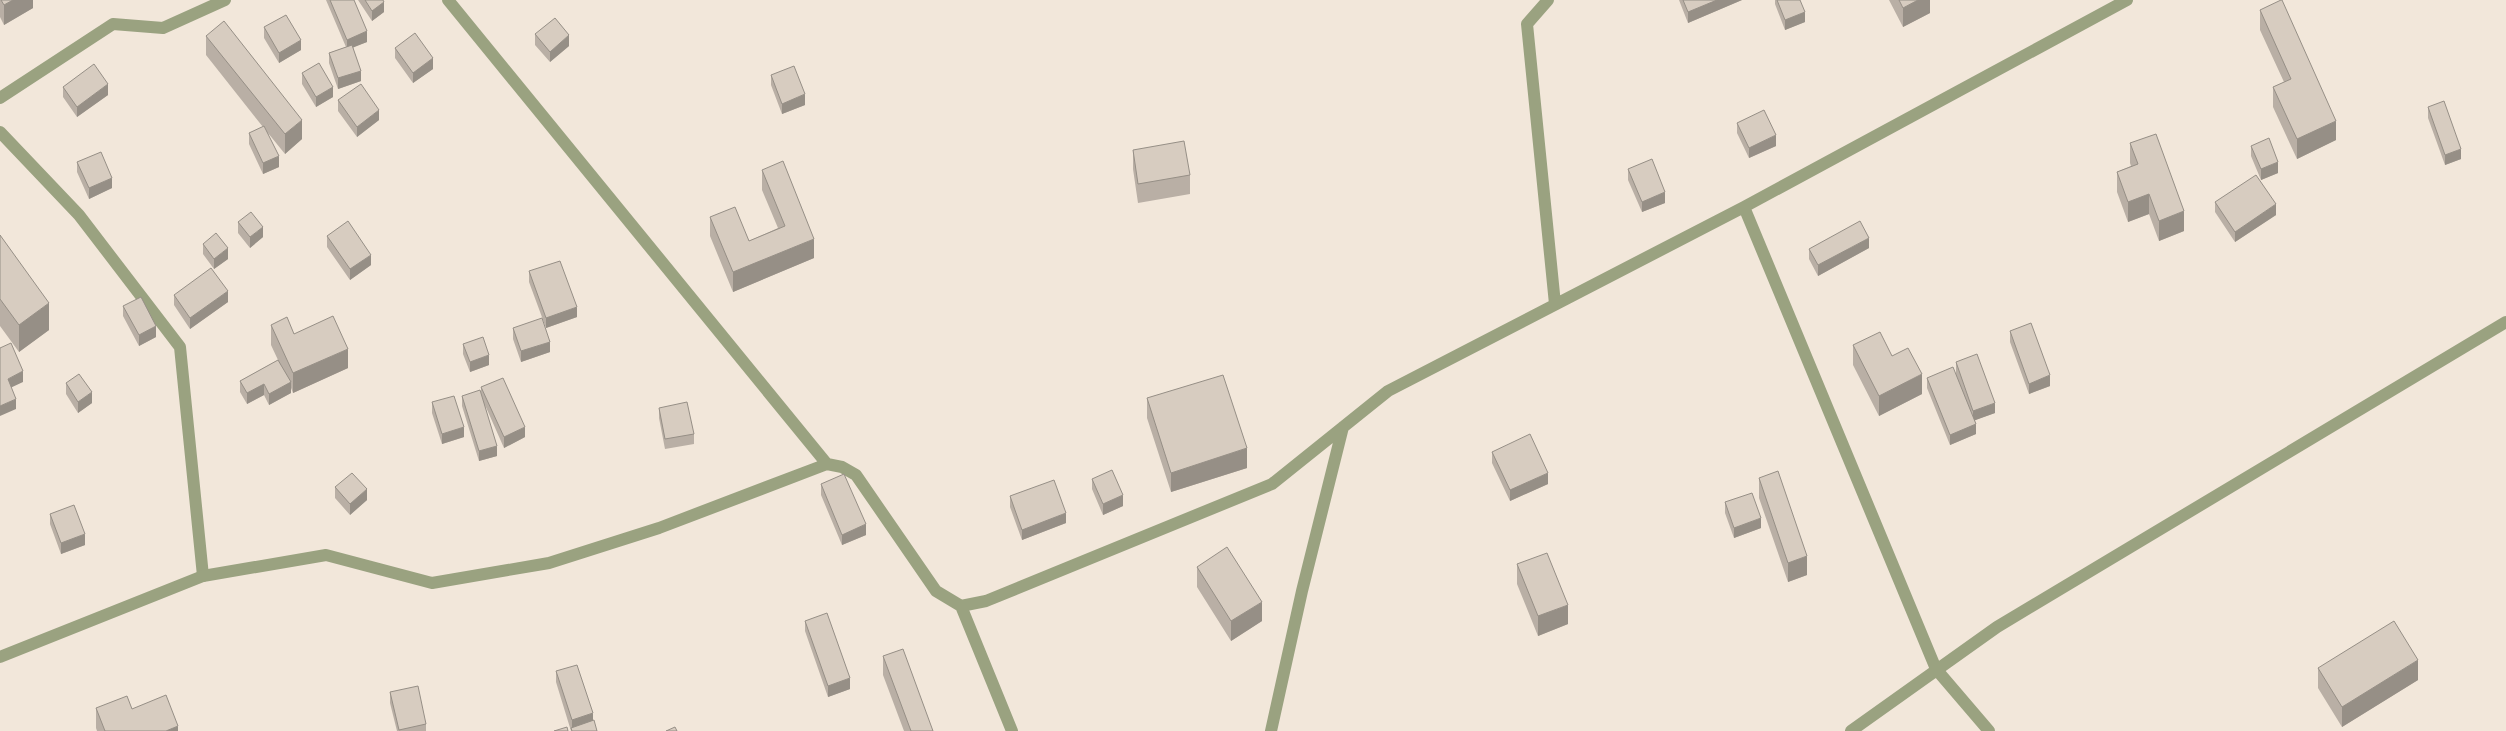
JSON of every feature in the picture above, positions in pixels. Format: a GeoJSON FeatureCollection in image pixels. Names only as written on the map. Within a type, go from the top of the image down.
{"type":"FeatureCollection","features":[{"type":"Feature","properties":{"kind":"street"},"geometry":{"type":"LineString","coordinates":[[0,98],[113,24],[163,28],[225,0]]}},
{"type":"Feature","properties":{"kind":"street"},"geometry":{"type":"LineString","coordinates":[[448,0],[827,464]]}},
{"type":"Feature","properties":{"kind":"street"},"geometry":{"type":"LineString","coordinates":[[1548,0],[1526,24],[1555,304]]}},
{"type":"Feature","properties":{"kind":"street"},"geometry":{"type":"LineString","coordinates":[[961,606],[986,601],[1272,484],[1388,391],[1744,207],[2127,0]]}},
{"type":"Feature","properties":{"kind":"street"},"geometry":{"type":"LineString","coordinates":[[0,132],[79,215],[180,347],[203,576]]}},
{"type":"Feature","properties":{"kind":"street"},"geometry":{"type":"LineString","coordinates":[[1744,207],[1936,668],[1989,731]]}},
{"type":"Feature","properties":{"kind":"street"},"geometry":{"type":"LineString","coordinates":[[1852,731],[1936,668],[1997,627],[2506,322]]}},
{"type":"Feature","properties":{"kind":"street"},"geometry":{"type":"LineString","coordinates":[[1271,731],[1302,590],[1343,427]]}},
{"type":"Feature","properties":{"kind":"street"},"geometry":{"type":"LineString","coordinates":[[0,657],[203,576],[326,555],[432,582],[549,563],[659,528],[827,464],[842,467],[856,475],[936,591],[961,606],[1012,731]]}},
{"type":"Feature","properties":{"kind":"building"},"geometry":{"type":"Polygon","coordinates":[[[1,0],[13,0],[4,5],[1,0]]]}},
{"type":"Feature","properties":{"kind":"building"},"geometry":{"type":"Polygon","coordinates":[[[330,0],[354,0],[367,31],[347,40],[330,0]]]}},
{"type":"Feature","properties":{"kind":"building"},"geometry":{"type":"Polygon","coordinates":[[[365,0],[383,0],[384,2],[372,11],[365,0]]]}},
{"type":"Feature","properties":{"kind":"building"},"geometry":{"type":"Polygon","coordinates":[[[1683,0],[1717,0],[1688,12],[1683,0]]]}},
{"type":"Feature","properties":{"kind":"building"},"geometry":{"type":"Polygon","coordinates":[[[1777,0],[1800,0],[1805,12],[1785,20],[1777,0]]]}},
{"type":"Feature","properties":{"kind":"building"},"geometry":{"type":"Polygon","coordinates":[[[1899,0],[1918,0],[1903,8],[1899,0]]]}},
{"type":"Feature","properties":{"kind":"building"},"geometry":{"type":"Polygon","coordinates":[[[2281,0],[2336,121],[2297,139],[2273,87],[2291,79],[2260,10],[2281,0]]]}},
{"type":"Feature","properties":{"kind":"building"},"geometry":{"type":"Polygon","coordinates":[[[286,15],[301,40],[279,53],[264,27],[286,15]]]}},
{"type":"Feature","properties":{"kind":"building"},"geometry":{"type":"Polygon","coordinates":[[[555,18],[569,35],[550,52],[535,34],[555,18]]]}},
{"type":"Feature","properties":{"kind":"building"},"geometry":{"type":"Polygon","coordinates":[[[224,21],[302,120],[285,134],[206,36],[224,21]]]}},
{"type":"Feature","properties":{"kind":"building"},"geometry":{"type":"Polygon","coordinates":[[[415,33],[433,58],[413,73],[395,48],[415,33]]]}},
{"type":"Feature","properties":{"kind":"building"},"geometry":{"type":"Polygon","coordinates":[[[352,45],[361,71],[338,78],[329,53],[352,45]]]}},
{"type":"Feature","properties":{"kind":"building"},"geometry":{"type":"Polygon","coordinates":[[[319,63],[333,87],[316,97],[302,73],[319,63]]]}},
{"type":"Feature","properties":{"kind":"building"},"geometry":{"type":"Polygon","coordinates":[[[94,64],[108,84],[77,107],[63,87],[94,64]]]}},
{"type":"Feature","properties":{"kind":"building"},"geometry":{"type":"Polygon","coordinates":[[[794,66],[805,94],[782,104],[771,75],[794,66]]]}},
{"type":"Feature","properties":{"kind":"building"},"geometry":{"type":"Polygon","coordinates":[[[361,84],[379,110],[357,127],[338,100],[361,84]]]}},
{"type":"Feature","properties":{"kind":"building"},"geometry":{"type":"Polygon","coordinates":[[[2444,101],[2461,149],[2445,155],[2428,107],[2444,101]]]}},
{"type":"Feature","properties":{"kind":"building"},"geometry":{"type":"Polygon","coordinates":[[[1764,110],[1776,135],[1749,148],[1737,123],[1764,110]]]}},
{"type":"Feature","properties":{"kind":"building"},"geometry":{"type":"Polygon","coordinates":[[[264,126],[279,156],[263,163],[249,133],[264,126]]]}},
{"type":"Feature","properties":{"kind":"building"},"geometry":{"type":"Polygon","coordinates":[[[2156,134],[2184,211],[2159,221],[2149,194],[2128,202],[2117,172],[2138,164],[2130,143],[2156,134]]]}},
{"type":"Feature","properties":{"kind":"building"},"geometry":{"type":"Polygon","coordinates":[[[2269,138],[2278,162],[2261,169],[2251,146],[2269,138]]]}},
{"type":"Feature","properties":{"kind":"building"},"geometry":{"type":"Polygon","coordinates":[[[1184,141],[1190,175],[1138,184],[1133,150],[1184,141]]]}},
{"type":"Feature","properties":{"kind":"building"},"geometry":{"type":"Polygon","coordinates":[[[101,152],[112,178],[89,188],[77,162],[101,152]]]}},
{"type":"Feature","properties":{"kind":"building"},"geometry":{"type":"Polygon","coordinates":[[[1652,159],[1665,192],[1642,202],[1628,169],[1652,159]]]}},
{"type":"Feature","properties":{"kind":"building"},"geometry":{"type":"Polygon","coordinates":[[[783,161],[814,239],[733,272],[710,217],[735,207],[749,241],[785,226],[762,170],[783,161]]]}},
{"type":"Feature","properties":{"kind":"building"},"geometry":{"type":"Polygon","coordinates":[[[2256,175],[2276,204],[2235,232],[2215,202],[2256,175]]]}},
{"type":"Feature","properties":{"kind":"building"},"geometry":{"type":"Polygon","coordinates":[[[251,212],[263,227],[250,237],[238,222],[251,212]]]}},
{"type":"Feature","properties":{"kind":"building"},"geometry":{"type":"Polygon","coordinates":[[[348,221],[371,255],[350,269],[327,236],[348,221]]]}},
{"type":"Feature","properties":{"kind":"building"},"geometry":{"type":"Polygon","coordinates":[[[1860,221],[1869,238],[1818,265],[1809,249],[1860,221]]]}},
{"type":"Feature","properties":{"kind":"building"},"geometry":{"type":"Polygon","coordinates":[[[216,233],[228,248],[214,259],[203,244],[216,233]]]}},
{"type":"Feature","properties":{"kind":"building"},"geometry":{"type":"Polygon","coordinates":[[[0,235],[49,303],[19,325],[0,299],[0,235]]]}},
{"type":"Feature","properties":{"kind":"building"},"geometry":{"type":"Polygon","coordinates":[[[560,261],[577,307],[546,318],[529,271],[560,261]]]}},
{"type":"Feature","properties":{"kind":"building"},"geometry":{"type":"Polygon","coordinates":[[[211,268],[228,291],[190,318],[174,295],[211,268]]]}},
{"type":"Feature","properties":{"kind":"building"},"geometry":{"type":"Polygon","coordinates":[[[141,297],[156,326],[139,335],[123,306],[141,297]]]}},
{"type":"Feature","properties":{"kind":"building"},"geometry":{"type":"Polygon","coordinates":[[[333,316],[348,349],[293,373],[271,325],[287,317],[294,334],[333,316]]]}},
{"type":"Feature","properties":{"kind":"building"},"geometry":{"type":"Polygon","coordinates":[[[542,318],[550,342],[521,351],[513,328],[542,318]]]}},
{"type":"Feature","properties":{"kind":"building"},"geometry":{"type":"Polygon","coordinates":[[[2031,323],[2050,375],[2029,384],[2010,331],[2031,323]]]}},
{"type":"Feature","properties":{"kind":"building"},"geometry":{"type":"Polygon","coordinates":[[[1880,332],[1892,356],[1908,348],[1922,374],[1879,396],[1853,345],[1880,332]]]}},
{"type":"Feature","properties":{"kind":"building"},"geometry":{"type":"Polygon","coordinates":[[[483,337],[489,355],[470,362],[463,344],[483,337]]]}},
{"type":"Feature","properties":{"kind":"building"},"geometry":{"type":"Polygon","coordinates":[[[11,343],[23,371],[8,379],[16,399],[0,406],[0,348],[11,343]]]}},
{"type":"Feature","properties":{"kind":"building"},"geometry":{"type":"Polygon","coordinates":[[[1977,354],[1995,403],[1973,411],[1956,362],[1977,354]]]}},
{"type":"Feature","properties":{"kind":"building"},"geometry":{"type":"Polygon","coordinates":[[[278,360],[291,382],[269,394],[264,384],[247,393],[240,381],[278,360]]]}},
{"type":"Feature","properties":{"kind":"building"},"geometry":{"type":"Polygon","coordinates":[[[1953,367],[1976,424],[1950,435],[1927,378],[1953,367]]]}},
{"type":"Feature","properties":{"kind":"building"},"geometry":{"type":"Polygon","coordinates":[[[79,374],[92,392],[78,402],[66,383],[79,374]]]}},
{"type":"Feature","properties":{"kind":"building"},"geometry":{"type":"Polygon","coordinates":[[[1223,375],[1247,448],[1171,473],[1147,398],[1223,375]]]}},
{"type":"Feature","properties":{"kind":"building"},"geometry":{"type":"Polygon","coordinates":[[[503,378],[525,427],[504,437],[481,387],[503,378]]]}},
{"type":"Feature","properties":{"kind":"building"},"geometry":{"type":"Polygon","coordinates":[[[480,390],[497,446],[479,451],[462,396],[480,390]]]}},
{"type":"Feature","properties":{"kind":"building"},"geometry":{"type":"Polygon","coordinates":[[[454,396],[464,427],[442,434],[432,402],[454,396]]]}},
{"type":"Feature","properties":{"kind":"building"},"geometry":{"type":"Polygon","coordinates":[[[687,402],[694,434],[665,439],[659,408],[687,402]]]}},
{"type":"Feature","properties":{"kind":"building"},"geometry":{"type":"Polygon","coordinates":[[[1530,434],[1548,473],[1510,490],[1492,452],[1530,434]]]}},
{"type":"Feature","properties":{"kind":"building"},"geometry":{"type":"Polygon","coordinates":[[[1112,470],[1123,495],[1103,504],[1092,479],[1112,470]]]}},
{"type":"Feature","properties":{"kind":"building"},"geometry":{"type":"Polygon","coordinates":[[[1778,471],[1807,556],[1788,563],[1759,478],[1778,471]]]}},
{"type":"Feature","properties":{"kind":"building"},"geometry":{"type":"Polygon","coordinates":[[[352,473],[367,489],[350,504],[335,487],[352,473]]]}},
{"type":"Feature","properties":{"kind":"building"},"geometry":{"type":"Polygon","coordinates":[[[844,474],[866,524],[842,535],[821,484],[844,474]]]}},
{"type":"Feature","properties":{"kind":"building"},"geometry":{"type":"Polygon","coordinates":[[[1054,480],[1066,513],[1022,530],[1010,496],[1054,480]]]}},
{"type":"Feature","properties":{"kind":"building"},"geometry":{"type":"Polygon","coordinates":[[[1752,493],[1761,518],[1734,528],[1725,502],[1752,493]]]}},
{"type":"Feature","properties":{"kind":"building"},"geometry":{"type":"Polygon","coordinates":[[[74,505],[85,534],[61,543],[50,514],[74,505]]]}},
{"type":"Feature","properties":{"kind":"building"},"geometry":{"type":"Polygon","coordinates":[[[1227,547],[1262,602],[1231,621],[1197,567],[1227,547]]]}},
{"type":"Feature","properties":{"kind":"building"},"geometry":{"type":"Polygon","coordinates":[[[1547,553],[1568,605],[1538,616],[1517,564],[1547,553]]]}},
{"type":"Feature","properties":{"kind":"building"},"geometry":{"type":"Polygon","coordinates":[[[827,613],[850,678],[828,686],[805,621],[827,613]]]}},
{"type":"Feature","properties":{"kind":"building"},"geometry":{"type":"Polygon","coordinates":[[[2394,621],[2418,660],[2342,707],[2318,668],[2394,621]]]}},
{"type":"Feature","properties":{"kind":"building"},"geometry":{"type":"Polygon","coordinates":[[[903,649],[933,731],[911,731],[883,656],[903,649]]]}},
{"type":"Feature","properties":{"kind":"building"},"geometry":{"type":"Polygon","coordinates":[[[577,665],[593,713],[572,720],[556,671],[577,665]]]}},
{"type":"Feature","properties":{"kind":"building"},"geometry":{"type":"Polygon","coordinates":[[[418,686],[426,724],[399,730],[390,692],[418,686]]]}},
{"type":"Feature","properties":{"kind":"building"},"geometry":{"type":"Polygon","coordinates":[[[166,695],[178,726],[166,731],[105,731],[96,708],[127,696],[132,709],[166,695]]]}},
{"type":"Feature","properties":{"kind":"building"},"geometry":{"type":"Polygon","coordinates":[[[594,720],[597,731],[572,731],[571,728],[594,720]]]}},
{"type":"Feature","properties":{"kind":"building"},"geometry":{"type":"Polygon","coordinates":[[[567,727],[568,731],[554,731],[567,727]]]}},
{"type":"Feature","properties":{"kind":"building"},"geometry":{"type":"Polygon","coordinates":[[[675,727],[677,731],[666,731],[675,727]]]}}]}
